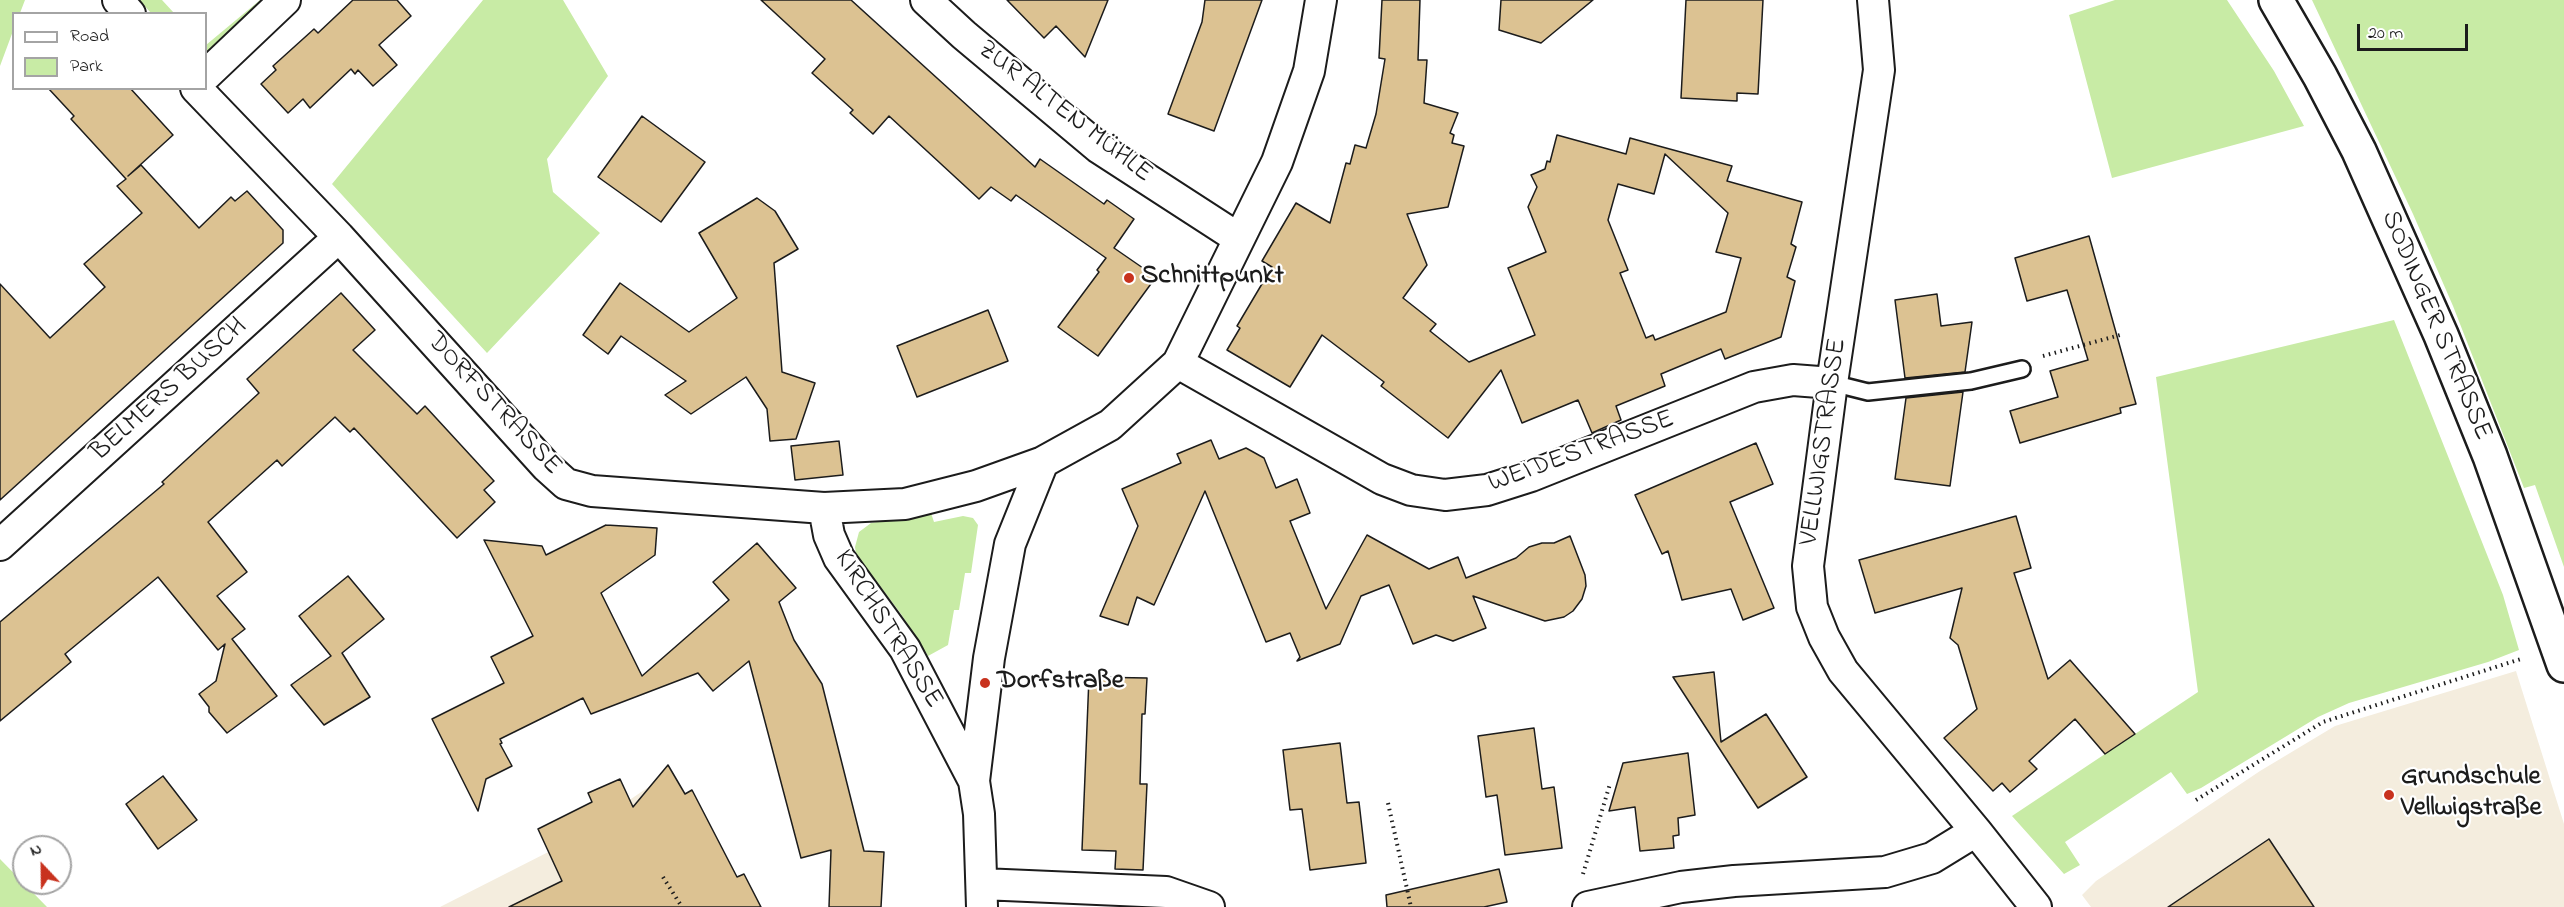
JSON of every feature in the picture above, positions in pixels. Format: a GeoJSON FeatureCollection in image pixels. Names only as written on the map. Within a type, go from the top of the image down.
{"type":"FeatureCollection","features":[{"type":"Feature","properties":{"kind":"main road","name":"SODINGER STRASSE"},"geometry":{"type":"LineString","coordinates":[[2277,0],[2359,151],[2437,325],[2490,456],[2564,665]]}},
{"type":"Feature","properties":{"kind":"street"},"geometry":{"type":"LineString","coordinates":[[118,0],[128,12]]}},
{"type":"Feature","properties":{"kind":"street"},"geometry":{"type":"LineString","coordinates":[[207,74],[285,0]]}},
{"type":"Feature","properties":{"kind":"street","name":"ZUR ALTEN MÜHLE"},"geometry":{"type":"LineString","coordinates":[[926,0],[964,35],[1099,148],[1238,238]]}},
{"type":"Feature","properties":{"kind":"street","name":"DORFSTRASSE"},"geometry":{"type":"LineString","coordinates":[[198,90],[339,237],[546,466],[566,484],[592,491],[825,507],[905,504],[976,486],[1043,462],[1110,425],[1178,363],[1277,162],[1309,71],[1321,0]]}},
{"type":"Feature","properties":{"kind":"street","name":"VELLWIGSTRASSE"},"geometry":{"type":"LineString","coordinates":[[1872,0],[1879,70],[1832,383],[1808,566],[1812,607],[1824,637],[1843,671],[1977,831],[2036,907]]}},
{"type":"Feature","properties":{"kind":"street","name":"BELMERS BUSCH"},"geometry":{"type":"LineString","coordinates":[[0,544],[339,237]]}},
{"type":"Feature","properties":{"kind":"street","name":"WEIDESTRASSE"},"geometry":{"type":"LineString","coordinates":[[1178,363],[1382,479],[1411,490],[1445,495],[1487,490],[1532,476],[1754,387],[1793,380],[1832,383]]}},
{"type":"Feature","properties":{"kind":"street","name":"KIRCHSTRASSE"},"geometry":{"type":"LineString","coordinates":[[982,896],[979,814],[974,781],[988,658],[1010,544],[1043,462]]}},
{"type":"Feature","properties":{"kind":"street","name":"KIRCHSTRASSE"},"geometry":{"type":"LineString","coordinates":[[825,507],[829,535],[839,558],[905,649],[974,781]]}},
{"type":"Feature","properties":{"kind":"street"},"geometry":{"type":"LineString","coordinates":[[1584,895],[1734,880],[1885,872],[1932,858],[1977,831]]}},
{"type":"Feature","properties":{"kind":"street"},"geometry":{"type":"LineString","coordinates":[[982,896],[1166,892],[1209,907]]}},
{"type":"Feature","properties":{"kind":"lane"},"geometry":{"type":"LineString","coordinates":[[1832,383],[1868,392],[1971,381],[2022,369]]}},
{"type":"Feature","properties":{"kind":"path"},"geometry":{"type":"LineString","coordinates":[[2022,369],[2029,359],[2120,335]]}},
{"type":"Feature","properties":{"kind":"path"},"geometry":{"type":"LineString","coordinates":[[2196,800],[2323,722],[2526,657]]}},
{"type":"Feature","properties":{"kind":"path"},"geometry":{"type":"LineString","coordinates":[[1584,895],[1610,784]]}},
{"type":"Feature","properties":{"kind":"path"},"geometry":{"type":"LineString","coordinates":[[1388,803],[1411,907]]}},
{"type":"Feature","properties":{"kind":"path"},"geometry":{"type":"LineString","coordinates":[[663,877],[682,907]]}},
{"type":"Feature","properties":{"kind":"shaded area","name":"Grundschule Vellwigstraße"},"geometry":{"type":"Polygon","coordinates":[[[2516,671],[2564,824],[2564,907],[2091,907],[2082,895],[2096,881],[2260,771],[2335,726],[2516,671]]]}},
{"type":"Feature","properties":{"kind":"shaded area"},"geometry":{"type":"Polygon","coordinates":[[[650,786],[712,907],[440,907],[568,842],[650,786]]]}},
{"type":"Feature","properties":{"kind":"green space"},"geometry":{"type":"Polygon","coordinates":[[[0,0],[25,0],[20,12],[12,12],[12,34],[0,66],[0,0]]]}},
{"type":"Feature","properties":{"kind":"green space"},"geometry":{"type":"Polygon","coordinates":[[[139,0],[162,0],[173,12],[150,12],[139,0]]]}},
{"type":"Feature","properties":{"kind":"green space"},"geometry":{"type":"Polygon","coordinates":[[[260,0],[272,0],[207,59],[207,44],[260,0]]]}},
{"type":"Feature","properties":{"kind":"green space"},"geometry":{"type":"Polygon","coordinates":[[[483,0],[563,0],[608,76],[547,159],[553,192],[600,233],[487,353],[332,184],[483,0]]]}},
{"type":"Feature","properties":{"kind":"green space"},"geometry":{"type":"Polygon","coordinates":[[[2115,0],[2227,0],[2274,71],[2304,126],[2112,178],[2069,15],[2115,0]]]}},
{"type":"Feature","properties":{"kind":"green space"},"geometry":{"type":"Polygon","coordinates":[[[2312,0],[2564,0],[2564,567],[2535,485],[2524,488],[2453,306],[2413,214],[2312,0]]]}},
{"type":"Feature","properties":{"kind":"green space"},"geometry":{"type":"Polygon","coordinates":[[[2394,320],[2503,595],[2519,650],[2488,662],[2349,703],[2318,717],[2201,788],[2187,794],[2171,772],[2065,842],[2080,865],[2064,874],[2012,816],[2198,692],[2156,377],[2394,320]]]}},
{"type":"Feature","properties":{"kind":"green space"},"geometry":{"type":"Polygon","coordinates":[[[931,513],[934,522],[963,516],[973,518],[978,525],[971,573],[965,573],[959,610],[954,610],[948,645],[928,656],[901,614],[856,554],[855,547],[859,532],[871,523],[931,513]]]}},
{"type":"Feature","properties":{"kind":"green space"},"geometry":{"type":"Polygon","coordinates":[[[0,859],[12,871],[12,895],[35,895],[47,907],[0,907],[0,859]]]}},
{"type":"Feature","properties":{"kind":"building"},"geometry":{"type":"Polygon","coordinates":[[[353,0],[397,0],[411,16],[379,45],[397,65],[373,86],[358,70],[355,74],[351,69],[310,108],[303,99],[288,113],[261,84],[276,70],[273,66],[314,29],[318,33],[353,0]]]}},
{"type":"Feature","properties":{"kind":"building"},"geometry":{"type":"Polygon","coordinates":[[[761,0],[851,0],[1035,167],[1040,159],[1104,204],[1107,200],[1134,219],[1114,248],[1156,277],[1098,356],[1058,327],[1099,272],[1097,270],[1106,258],[1016,195],[1011,201],[991,187],[979,199],[889,116],[873,134],[850,113],[853,110],[812,73],[825,59],[761,0]]]}},
{"type":"Feature","properties":{"kind":"building"},"geometry":{"type":"Polygon","coordinates":[[[1007,0],[1108,0],[1085,57],[1056,26],[1044,38],[1007,0]]]}},
{"type":"Feature","properties":{"kind":"building"},"geometry":{"type":"Polygon","coordinates":[[[1205,0],[1262,0],[1214,131],[1168,114],[1202,22],[1205,0]]]}},
{"type":"Feature","properties":{"kind":"building"},"geometry":{"type":"Polygon","coordinates":[[[1382,0],[1420,0],[1418,60],[1427,60],[1424,103],[1458,113],[1450,133],[1454,135],[1452,143],[1464,146],[1448,207],[1407,214],[1427,265],[1403,298],[1436,324],[1430,331],[1469,362],[1535,335],[1508,268],[1546,252],[1528,207],[1537,187],[1531,175],[1545,169],[1547,161],[1550,162],[1557,135],[1626,154],[1630,138],[1732,166],[1727,181],[1802,202],[1791,244],[1796,247],[1787,277],[1795,281],[1781,337],[1725,359],[1721,349],[1661,374],[1665,386],[1616,406],[1621,420],[1592,433],[1578,400],[1522,423],[1501,370],[1448,438],[1381,386],[1384,382],[1322,335],[1290,387],[1227,350],[1240,328],[1237,326],[1272,267],[1262,261],[1296,203],[1330,223],[1346,163],[1350,164],[1355,145],[1366,148],[1376,114],[1385,59],[1379,58],[1382,0]],[[1665,154],[1654,194],[1618,184],[1608,220],[1628,270],[1620,273],[1646,338],[1653,335],[1655,340],[1726,312],[1741,258],[1716,252],[1728,213],[1665,154]]]}},
{"type":"Feature","properties":{"kind":"building"},"geometry":{"type":"Polygon","coordinates":[[[1501,0],[1593,0],[1541,43],[1499,30],[1501,0]]]}},
{"type":"Feature","properties":{"kind":"building"},"geometry":{"type":"Polygon","coordinates":[[[1686,0],[1763,0],[1758,94],[1737,93],[1737,101],[1681,98],[1686,0]]]}},
{"type":"Feature","properties":{"kind":"building"},"geometry":{"type":"Polygon","coordinates":[[[50,90],[132,90],[173,135],[128,176],[141,165],[199,228],[231,197],[235,201],[247,191],[283,230],[283,243],[0,500],[0,284],[50,338],[105,287],[84,264],[142,213],[117,186],[126,179],[71,119],[74,116],[50,90]]]}},
{"type":"Feature","properties":{"kind":"building"},"geometry":{"type":"Polygon","coordinates":[[[642,116],[705,162],[661,222],[598,177],[642,116]]]}},
{"type":"Feature","properties":{"kind":"building"},"geometry":{"type":"Polygon","coordinates":[[[757,198],[775,211],[798,249],[774,263],[782,372],[815,383],[796,439],[770,441],[767,409],[746,377],[691,414],[665,395],[686,381],[621,336],[608,354],[583,335],[620,283],[689,332],[737,298],[699,233],[757,198]]]}},
{"type":"Feature","properties":{"kind":"building"},"geometry":{"type":"Polygon","coordinates":[[[2089,236],[2136,404],[2120,408],[2121,413],[2020,443],[2010,411],[2058,397],[2050,371],[2088,360],[2067,290],[2027,301],[2015,258],[2089,236]]]}},
{"type":"Feature","properties":{"kind":"building"},"geometry":{"type":"Polygon","coordinates":[[[341,293],[375,330],[353,350],[417,414],[425,406],[494,481],[484,490],[495,502],[457,538],[354,428],[350,432],[335,417],[282,466],[277,460],[208,522],[247,572],[217,596],[245,629],[232,639],[277,696],[227,733],[209,712],[209,707],[199,694],[216,681],[225,644],[218,650],[158,577],[65,654],[71,662],[0,721],[0,622],[164,484],[162,482],[259,393],[247,379],[341,293]]]}},
{"type":"Feature","properties":{"kind":"building"},"geometry":{"type":"Polygon","coordinates":[[[1937,294],[1941,326],[1972,322],[1965,372],[1905,378],[1895,300],[1937,294]]]}},
{"type":"Feature","properties":{"kind":"building"},"geometry":{"type":"Polygon","coordinates":[[[988,310],[1008,361],[917,397],[897,346],[988,310]]]}},
{"type":"Feature","properties":{"kind":"building"},"geometry":{"type":"Polygon","coordinates":[[[1963,392],[1950,486],[1895,479],[1906,398],[1963,392]]]}},
{"type":"Feature","properties":{"kind":"building"},"geometry":{"type":"Polygon","coordinates":[[[1211,440],[1219,459],[1246,448],[1264,458],[1276,488],[1297,479],[1310,513],[1290,521],[1326,609],[1367,535],[1429,569],[1458,557],[1466,578],[1516,558],[1529,547],[1542,543],[1554,543],[1570,536],[1585,575],[1586,586],[1582,599],[1573,611],[1564,617],[1545,621],[1473,596],[1486,628],[1453,641],[1436,635],[1413,644],[1389,585],[1361,596],[1340,644],[1297,661],[1300,657],[1290,633],[1266,642],[1205,491],[1154,605],[1137,597],[1128,625],[1100,616],[1138,526],[1122,489],[1181,463],[1177,454],[1211,440]]]}},
{"type":"Feature","properties":{"kind":"building"},"geometry":{"type":"Polygon","coordinates":[[[839,441],[843,475],[795,480],[791,446],[839,441]]]}},
{"type":"Feature","properties":{"kind":"building"},"geometry":{"type":"Polygon","coordinates":[[[1756,443],[1773,484],[1730,502],[1774,608],[1743,620],[1731,589],[1682,600],[1668,551],[1662,554],[1635,495],[1756,443]]]}},
{"type":"Feature","properties":{"kind":"building"},"geometry":{"type":"Polygon","coordinates":[[[2016,516],[2031,568],[2014,573],[2048,679],[2070,660],[2135,734],[2105,754],[2075,719],[2029,761],[2037,769],[2010,792],[2002,783],[1993,791],[1944,738],[1977,709],[1958,645],[1950,638],[1962,588],[1875,613],[1859,560],[2016,516]]]}},
{"type":"Feature","properties":{"kind":"building"},"geometry":{"type":"Polygon","coordinates":[[[606,525],[657,528],[655,555],[601,593],[642,676],[729,600],[713,582],[757,543],[796,588],[779,602],[794,640],[822,684],[864,851],[884,852],[881,907],[829,907],[831,850],[801,858],[749,661],[713,691],[698,673],[591,714],[583,698],[500,739],[502,743],[500,744],[512,766],[486,779],[478,811],[432,719],[504,683],[491,657],[533,636],[484,540],[542,546],[546,555],[606,525]]]}},
{"type":"Feature","properties":{"kind":"building"},"geometry":{"type":"Polygon","coordinates":[[[348,576],[384,619],[342,653],[370,697],[324,725],[291,685],[331,656],[299,616],[348,576]]]}},
{"type":"Feature","properties":{"kind":"building"},"geometry":{"type":"Polygon","coordinates":[[[1714,672],[1721,742],[1766,714],[1807,777],[1758,808],[1673,677],[1714,672]]]}},
{"type":"Feature","properties":{"kind":"building"},"geometry":{"type":"Polygon","coordinates":[[[1089,677],[1147,678],[1145,714],[1142,714],[1140,784],[1147,784],[1143,870],[1115,869],[1116,851],[1082,850],[1089,677]]]}},
{"type":"Feature","properties":{"kind":"building"},"geometry":{"type":"Polygon","coordinates":[[[1534,728],[1542,789],[1554,787],[1562,848],[1505,855],[1497,795],[1486,797],[1478,736],[1534,728]]]}},
{"type":"Feature","properties":{"kind":"building"},"geometry":{"type":"Polygon","coordinates":[[[1340,743],[1347,803],[1359,802],[1366,863],[1310,870],[1302,809],[1290,810],[1283,750],[1340,743]]]}},
{"type":"Feature","properties":{"kind":"building"},"geometry":{"type":"Polygon","coordinates":[[[1688,753],[1695,815],[1678,818],[1679,835],[1673,836],[1674,848],[1640,851],[1635,807],[1609,811],[1623,763],[1688,753]]]}},
{"type":"Feature","properties":{"kind":"building"},"geometry":{"type":"Polygon","coordinates":[[[668,765],[685,794],[692,790],[737,877],[744,874],[761,907],[509,907],[562,881],[538,829],[592,802],[588,793],[620,779],[633,807],[668,765]]]}},
{"type":"Feature","properties":{"kind":"building"},"geometry":{"type":"Polygon","coordinates":[[[163,776],[197,820],[158,849],[126,804],[163,776]]]}},
{"type":"Feature","properties":{"kind":"building"},"geometry":{"type":"Polygon","coordinates":[[[2269,839],[2314,907],[2168,907],[2269,839]]]}},
{"type":"Feature","properties":{"kind":"building"},"geometry":{"type":"Polygon","coordinates":[[[1499,869],[1507,902],[1484,907],[1387,907],[1386,895],[1499,869]]]}},
{"type":"Feature","properties":{"kind":"place","name":"Schnittpunkt"},"geometry":{"type":"Point","coordinates":[1129,278]}},
{"type":"Feature","properties":{"kind":"place","name":"Dorfstraße"},"geometry":{"type":"Point","coordinates":[985,683]}},
{"type":"Feature","properties":{"kind":"place","name":"Grundschule Vellwigstraße"},"geometry":{"type":"Point","coordinates":[2389,795]}}]}
